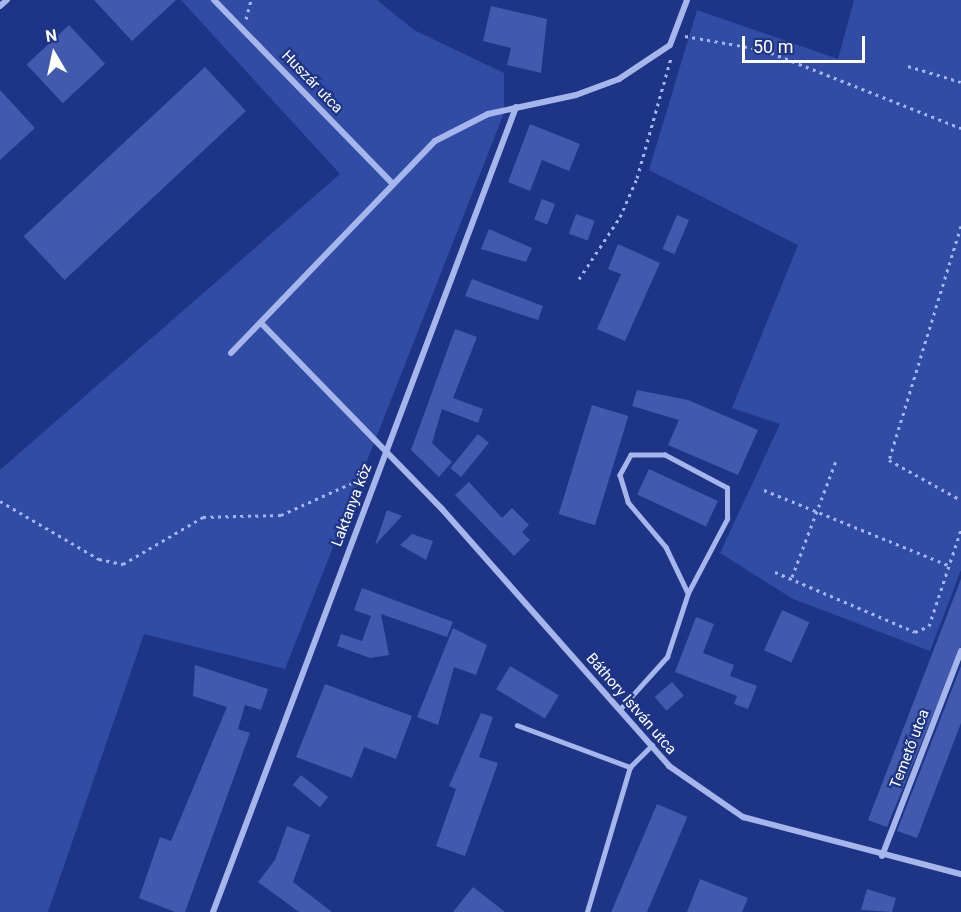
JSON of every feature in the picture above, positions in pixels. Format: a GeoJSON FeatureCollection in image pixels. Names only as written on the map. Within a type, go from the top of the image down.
{"type":"FeatureCollection","features":[{"type":"Feature","properties":{"kind":"street"},"geometry":{"type":"LineString","coordinates":[[0,6],[7,0]]}},
{"type":"Feature","properties":{"kind":"street","name":"Huszár utca"},"geometry":{"type":"LineString","coordinates":[[214,0],[391,182]]}},
{"type":"Feature","properties":{"kind":"street"},"geometry":{"type":"LineString","coordinates":[[231,352],[262,324],[391,182],[443,136],[516,107],[576,95],[620,79],[670,45],[678,31],[687,0]]}},
{"type":"Feature","properties":{"kind":"street","name":"Laktanya köz"},"geometry":{"type":"LineString","coordinates":[[213,912],[516,107]]}},
{"type":"Feature","properties":{"kind":"street","name":"Báthory István utca"},"geometry":{"type":"LineString","coordinates":[[262,324],[384,454],[442,509],[621,708],[669,766],[743,817],[882,856],[961,874]]}},
{"type":"Feature","properties":{"kind":"street","name":"Temető utca"},"geometry":{"type":"LineString","coordinates":[[882,856],[961,651]]}},
{"type":"Feature","properties":{"kind":"lane"},"geometry":{"type":"LineString","coordinates":[[621,708],[667,657],[688,593],[726,519],[727,488],[665,455],[632,455],[620,476],[628,502],[666,547],[688,593]]}},
{"type":"Feature","properties":{"kind":"lane"},"geometry":{"type":"LineString","coordinates":[[517,726],[630,767]]}},
{"type":"Feature","properties":{"kind":"lane"},"geometry":{"type":"LineString","coordinates":[[587,912],[630,767],[652,745]]}},
{"type":"Feature","properties":{"kind":"path"},"geometry":{"type":"LineString","coordinates":[[244,29],[251,0]]}},
{"type":"Feature","properties":{"kind":"path"},"geometry":{"type":"LineString","coordinates":[[678,31],[698,40],[764,50],[961,128]]}},
{"type":"Feature","properties":{"kind":"path"},"geometry":{"type":"LineString","coordinates":[[579,279],[620,217],[637,178],[672,54]]}},
{"type":"Feature","properties":{"kind":"path"},"geometry":{"type":"LineString","coordinates":[[908,66],[961,82]]}},
{"type":"Feature","properties":{"kind":"path"},"geometry":{"type":"LineString","coordinates":[[961,226],[889,460],[961,500]]}},
{"type":"Feature","properties":{"kind":"path"},"geometry":{"type":"LineString","coordinates":[[792,577],[837,458]]}},
{"type":"Feature","properties":{"kind":"path"},"geometry":{"type":"LineString","coordinates":[[0,501],[99,559],[123,564],[203,517],[281,515],[378,470]]}},
{"type":"Feature","properties":{"kind":"path"},"geometry":{"type":"LineString","coordinates":[[764,490],[948,565]]}},
{"type":"Feature","properties":{"kind":"path"},"geometry":{"type":"LineString","coordinates":[[775,572],[792,577],[915,632],[929,626],[961,530]]}},
{"type":"Feature","properties":{"kind":"shaded area"},"geometry":{"type":"Polygon","coordinates":[[[181,0],[377,0],[414,30],[504,73],[504,113],[285,669],[144,634],[48,912],[0,912],[0,470],[340,174],[181,0]]]}},
{"type":"Feature","properties":{"kind":"shaded area"},"geometry":{"type":"Polygon","coordinates":[[[854,0],[961,0],[961,570],[930,651],[793,599],[720,553],[780,424],[732,408],[798,245],[649,170],[697,10],[838,59],[854,0]]]}},
{"type":"Feature","properties":{"kind":"building"},"geometry":{"type":"Polygon","coordinates":[[[94,0],[176,0],[132,41],[94,0]]]}},
{"type":"Feature","properties":{"kind":"building"},"geometry":{"type":"Polygon","coordinates":[[[491,6],[547,19],[541,73],[507,65],[511,48],[483,41],[491,6]]]}},
{"type":"Feature","properties":{"kind":"building"},"geometry":{"type":"Polygon","coordinates":[[[69,25],[105,64],[63,103],[27,65],[69,25]]]}},
{"type":"Feature","properties":{"kind":"building"},"geometry":{"type":"Polygon","coordinates":[[[205,67],[246,111],[65,280],[24,236],[205,67]]]}},
{"type":"Feature","properties":{"kind":"building"},"geometry":{"type":"Polygon","coordinates":[[[0,90],[35,128],[0,160],[0,90]]]}},
{"type":"Feature","properties":{"kind":"building"},"geometry":{"type":"Polygon","coordinates":[[[530,124],[580,144],[569,171],[542,160],[530,191],[508,182],[530,124]]]}},
{"type":"Feature","properties":{"kind":"building"},"geometry":{"type":"Polygon","coordinates":[[[542,199],[555,204],[547,225],[534,220],[542,199]]]}},
{"type":"Feature","properties":{"kind":"building"},"geometry":{"type":"Polygon","coordinates":[[[576,214],[595,221],[588,241],[569,234],[576,214]]]}},
{"type":"Feature","properties":{"kind":"building"},"geometry":{"type":"Polygon","coordinates":[[[677,215],[689,220],[675,254],[663,249],[677,215]]]}},
{"type":"Feature","properties":{"kind":"building"},"geometry":{"type":"Polygon","coordinates":[[[489,229],[532,248],[526,262],[481,249],[489,229]]]}},
{"type":"Feature","properties":{"kind":"building"},"geometry":{"type":"Polygon","coordinates":[[[618,244],[660,263],[625,341],[597,329],[621,274],[608,269],[618,244]]]}},
{"type":"Feature","properties":{"kind":"building"},"geometry":{"type":"Polygon","coordinates":[[[472,279],[543,306],[538,320],[465,296],[472,279]]]}},
{"type":"Feature","properties":{"kind":"building"},"geometry":{"type":"Polygon","coordinates":[[[455,329],[477,337],[453,398],[483,409],[478,423],[442,409],[432,443],[452,462],[439,477],[411,450],[455,329]]]}},
{"type":"Feature","properties":{"kind":"building"},"geometry":{"type":"Polygon","coordinates":[[[637,390],[688,400],[758,430],[738,475],[668,445],[679,420],[632,406],[637,390]]]}},
{"type":"Feature","properties":{"kind":"building"},"geometry":{"type":"Polygon","coordinates":[[[592,405],[628,416],[595,525],[559,514],[592,405]]]}},
{"type":"Feature","properties":{"kind":"building"},"geometry":{"type":"Polygon","coordinates":[[[478,434],[489,443],[461,477],[450,468],[478,434]]]}},
{"type":"Feature","properties":{"kind":"building"},"geometry":{"type":"Polygon","coordinates":[[[649,469],[718,501],[706,526],[637,494],[649,469]]]}},
{"type":"Feature","properties":{"kind":"building"},"geometry":{"type":"Polygon","coordinates":[[[469,482],[502,518],[512,508],[529,525],[522,532],[530,540],[514,556],[455,495],[469,482]]]}},
{"type":"Feature","properties":{"kind":"building"},"geometry":{"type":"Polygon","coordinates":[[[387,510],[402,516],[375,545],[387,510]]]}},
{"type":"Feature","properties":{"kind":"building"},"geometry":{"type":"Polygon","coordinates":[[[412,534],[433,541],[426,560],[400,545],[412,534]]]}},
{"type":"Feature","properties":{"kind":"building"},"geometry":{"type":"Polygon","coordinates":[[[961,579],[961,646],[887,827],[868,820],[961,579]]]}},
{"type":"Feature","properties":{"kind":"building"},"geometry":{"type":"Polygon","coordinates":[[[362,588],[453,622],[447,637],[381,614],[389,655],[370,658],[337,646],[341,634],[362,641],[371,616],[354,610],[362,588]]]}},
{"type":"Feature","properties":{"kind":"building"},"geometry":{"type":"Polygon","coordinates":[[[782,610],[809,622],[792,662],[764,650],[782,610]]]}},
{"type":"Feature","properties":{"kind":"building"},"geometry":{"type":"Polygon","coordinates":[[[696,617],[714,624],[703,653],[734,665],[730,676],[757,686],[748,709],[734,704],[737,696],[675,672],[696,617]]]}},
{"type":"Feature","properties":{"kind":"building"},"geometry":{"type":"Polygon","coordinates":[[[453,628],[487,645],[476,675],[454,667],[438,725],[417,717],[453,628]]]}},
{"type":"Feature","properties":{"kind":"building"},"geometry":{"type":"Polygon","coordinates":[[[195,665],[268,689],[261,710],[245,705],[238,729],[250,733],[185,912],[175,912],[139,898],[160,837],[171,841],[227,707],[193,696],[195,665]]]}},
{"type":"Feature","properties":{"kind":"building"},"geometry":{"type":"Polygon","coordinates":[[[510,666],[559,695],[545,719],[496,689],[510,666]]]}},
{"type":"Feature","properties":{"kind":"building"},"geometry":{"type":"Polygon","coordinates":[[[961,666],[961,723],[917,838],[897,831],[961,666]]]}},
{"type":"Feature","properties":{"kind":"building"},"geometry":{"type":"Polygon","coordinates":[[[672,682],[684,696],[666,711],[655,697],[672,682]]]}},
{"type":"Feature","properties":{"kind":"building"},"geometry":{"type":"Polygon","coordinates":[[[325,684],[412,716],[396,759],[364,747],[352,778],[296,757],[325,684]]]}},
{"type":"Feature","properties":{"kind":"building"},"geometry":{"type":"Polygon","coordinates":[[[481,713],[493,717],[479,757],[498,763],[465,856],[436,846],[456,789],[449,786],[481,713]]]}},
{"type":"Feature","properties":{"kind":"building"},"geometry":{"type":"Polygon","coordinates":[[[301,775],[328,797],[320,807],[293,785],[301,775]]]}},
{"type":"Feature","properties":{"kind":"building"},"geometry":{"type":"Polygon","coordinates":[[[657,804],[687,817],[647,912],[611,912],[657,804]]]}},
{"type":"Feature","properties":{"kind":"building"},"geometry":{"type":"Polygon","coordinates":[[[287,826],[310,835],[293,882],[332,912],[299,912],[258,882],[275,860],[287,826]]]}},
{"type":"Feature","properties":{"kind":"building"},"geometry":{"type":"Polygon","coordinates":[[[700,879],[748,898],[742,912],[687,912],[700,879]]]}},
{"type":"Feature","properties":{"kind":"building"},"geometry":{"type":"Polygon","coordinates":[[[473,887],[505,912],[453,912],[473,887]]]}},
{"type":"Feature","properties":{"kind":"building"},"geometry":{"type":"Polygon","coordinates":[[[867,889],[896,898],[892,912],[861,910],[867,889]]]}}]}
